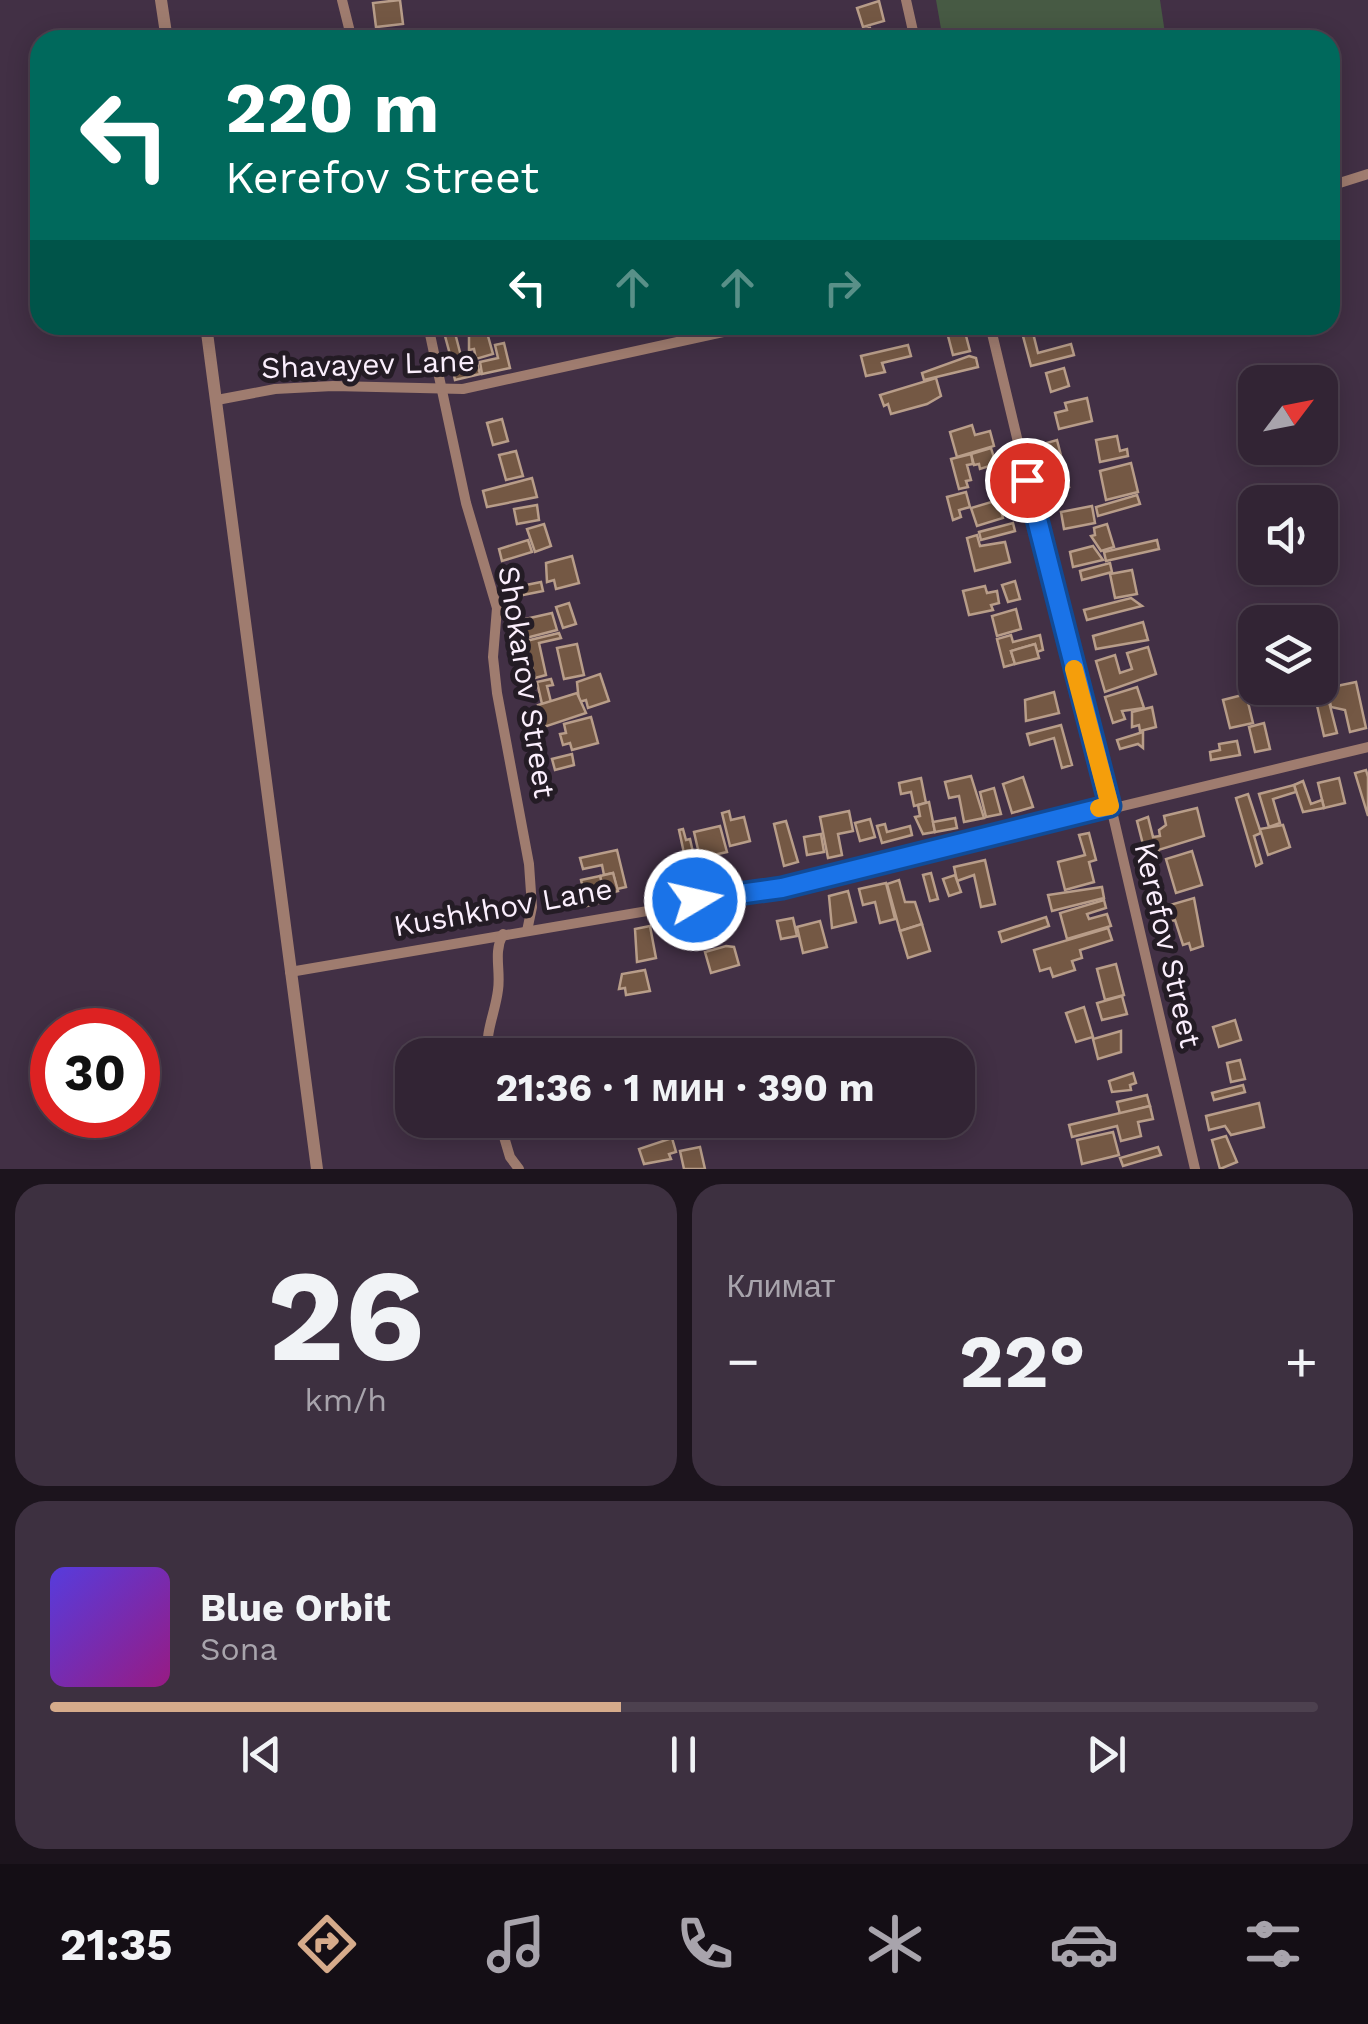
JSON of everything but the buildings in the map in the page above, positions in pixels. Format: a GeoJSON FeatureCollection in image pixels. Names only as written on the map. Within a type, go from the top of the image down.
{"type":"FeatureCollection","features":[{"type":"Feature","properties":{"kind":"street"},"geometry":{"type":"LineString","coordinates":[[161,0],[166,30]]}},
{"type":"Feature","properties":{"kind":"street"},"geometry":{"type":"LineString","coordinates":[[342,0],[350,30]]}},
{"type":"Feature","properties":{"kind":"street"},"geometry":{"type":"LineString","coordinates":[[906,0],[914,30]]}},
{"type":"Feature","properties":{"kind":"street"},"geometry":{"type":"LineString","coordinates":[[1340,183],[1368,174]]}},
{"type":"Feature","properties":{"kind":"street"},"geometry":{"type":"LineString","coordinates":[[207,335],[317,1169]]}},
{"type":"Feature","properties":{"kind":"street","name":"Shokarov Street"},"geometry":{"type":"LineString","coordinates":[[430,335],[466,503],[497,608],[494,657],[527,842],[532,907],[527,931]]}},
{"type":"Feature","properties":{"kind":"street","name":"Shavayev Lane"},"geometry":{"type":"LineString","coordinates":[[216,400],[275,389],[481,386],[710,335]]}},
{"type":"Feature","properties":{"kind":"street","name":"Kerefov Street"},"geometry":{"type":"LineString","coordinates":[[992,335],[1110,806],[1195,1169]]}},
{"type":"Feature","properties":{"kind":"street","name":"Kushkhov Lane"},"geometry":{"type":"LineString","coordinates":[[290,972],[782,888],[1368,747]]}},
{"type":"Feature","properties":{"kind":"street"},"geometry":{"type":"LineString","coordinates":[[486,1038],[498,990],[496,952],[504,934]]}},
{"type":"Feature","properties":{"kind":"street"},"geometry":{"type":"LineString","coordinates":[[504,1138],[510,1158],[519,1169]]}},
{"type":"Feature","properties":{"kind":"green space"},"geometry":{"type":"Polygon","coordinates":[[[936,0],[1160,0],[1164,30],[941,30],[936,0]]]}},
{"type":"Feature","properties":{"kind":"slow traffic"},"geometry":{"type":"LineString","coordinates":[[1074,669],[1110,806],[1099,808]]}},
{"type":"Feature","properties":{"kind":"route"},"geometry":{"type":"LineString","coordinates":[[695,900],[782,888],[1110,806],[1027,480]]}}]}
